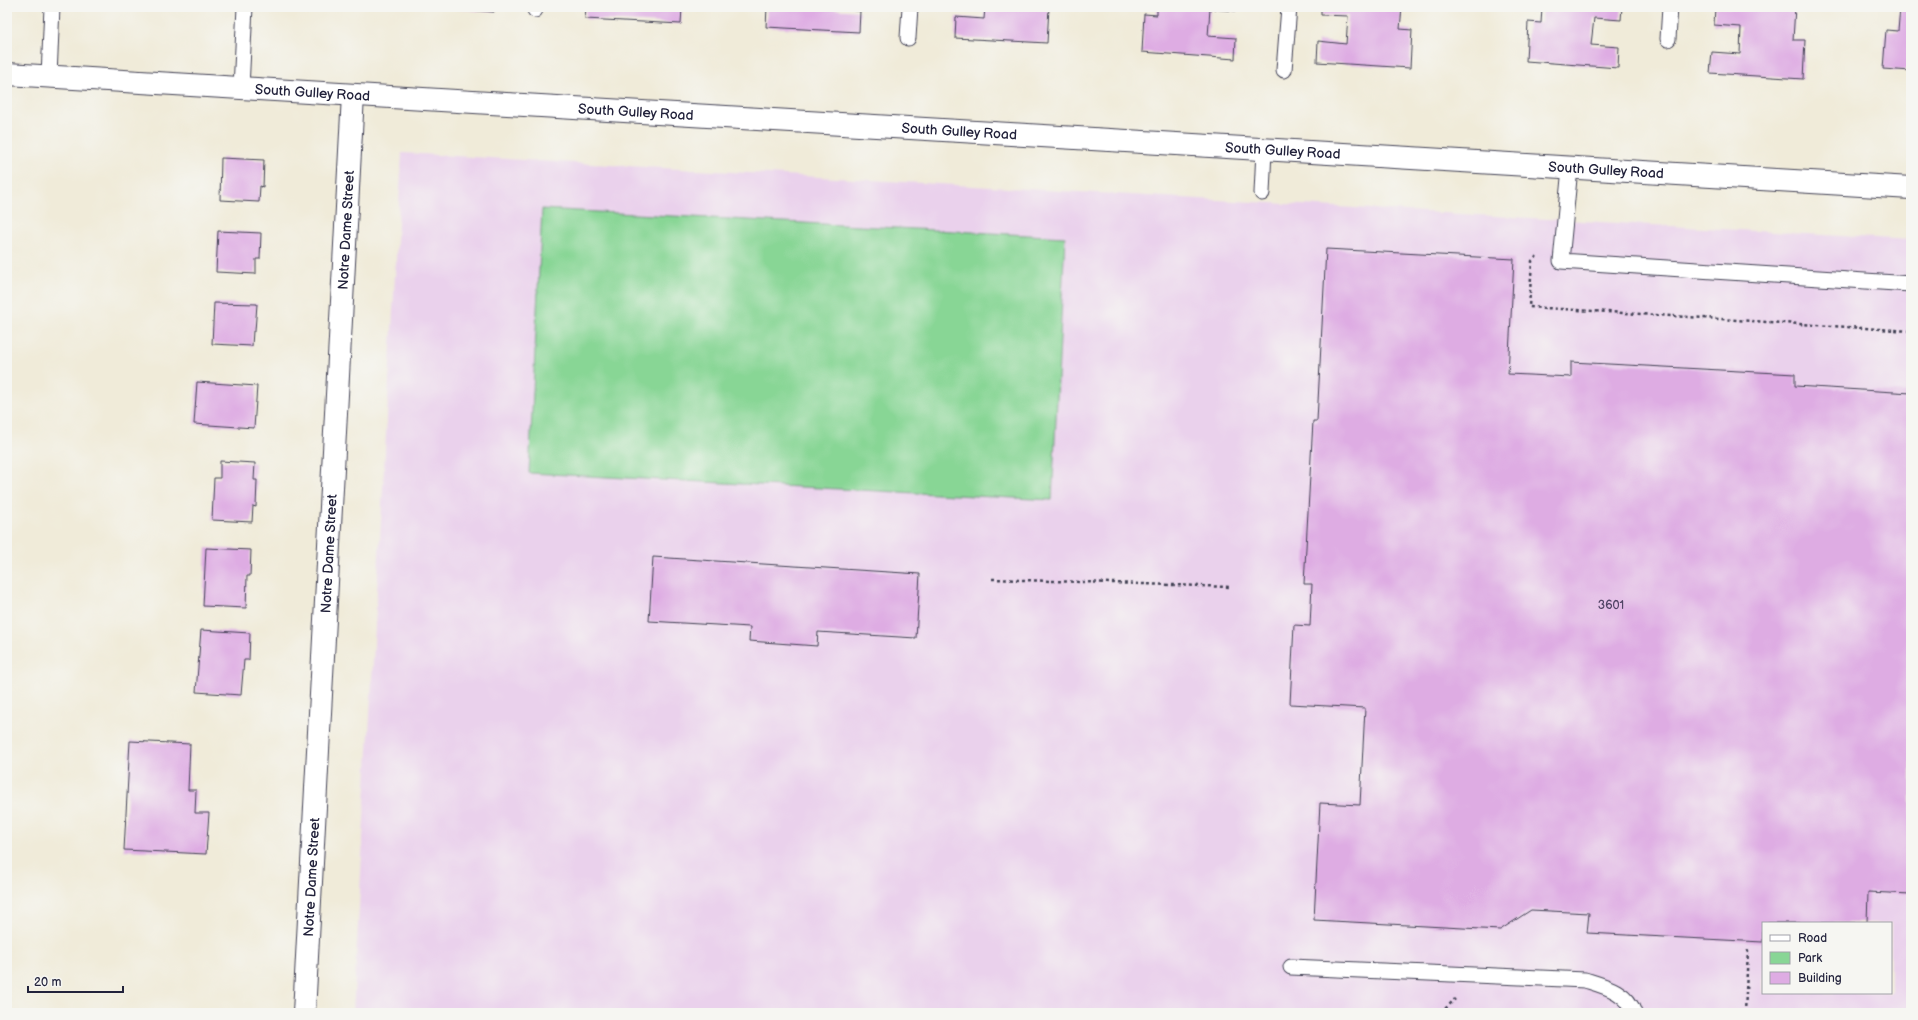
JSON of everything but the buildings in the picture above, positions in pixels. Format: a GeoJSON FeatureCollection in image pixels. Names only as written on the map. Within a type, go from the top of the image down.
{"type":"FeatureCollection","features":[{"type":"Feature","properties":{"kind":"street","name":"South Gulley Road"},"geometry":{"type":"LineString","coordinates":[[7,74],[1911,188]]}},
{"type":"Feature","properties":{"kind":"street","name":"Notre Dame Street"},"geometry":{"type":"LineString","coordinates":[[304,1013],[353,95]]}},
{"type":"Feature","properties":{"kind":"lane"},"geometry":{"type":"LineString","coordinates":[[49,76],[52,7]]}},
{"type":"Feature","properties":{"kind":"lane"},"geometry":{"type":"LineString","coordinates":[[241,88],[245,7]]}},
{"type":"Feature","properties":{"kind":"lane"},"geometry":{"type":"LineString","coordinates":[[908,38],[910,7]]}},
{"type":"Feature","properties":{"kind":"lane"},"geometry":{"type":"LineString","coordinates":[[1284,70],[1289,7]]}},
{"type":"Feature","properties":{"kind":"lane"},"geometry":{"type":"LineString","coordinates":[[1668,39],[1670,7]]}},
{"type":"Feature","properties":{"kind":"lane"},"geometry":{"type":"LineString","coordinates":[[1262,193],[1264,150]]}},
{"type":"Feature","properties":{"kind":"lane"},"geometry":{"type":"LineString","coordinates":[[1570,168],[1561,261],[1911,284]]}},
{"type":"Feature","properties":{"kind":"lane"},"geometry":{"type":"LineString","coordinates":[[1291,967],[1585,980],[1609,987],[1622,996],[1634,1013]]}},
{"type":"Feature","properties":{"kind":"path"},"geometry":{"type":"LineString","coordinates":[[1539,254],[1532,261],[1530,307],[1911,331]]}},
{"type":"Feature","properties":{"kind":"path"},"geometry":{"type":"LineString","coordinates":[[992,579],[1231,586]]}},
{"type":"Feature","properties":{"kind":"path"},"geometry":{"type":"LineString","coordinates":[[1745,1013],[1748,950]]}},
{"type":"Feature","properties":{"kind":"path"},"geometry":{"type":"LineString","coordinates":[[1441,1013],[1456,998]]}},
{"type":"Feature","properties":{"kind":"shaded area"},"geometry":{"type":"Polygon","coordinates":[[[402,153],[1911,240],[1911,1013],[353,1013],[402,153]]]}},
{"type":"Feature","properties":{"kind":"green space"},"geometry":{"type":"Polygon","coordinates":[[[542,209],[1065,237],[1052,500],[529,473],[542,209]]]}}]}
